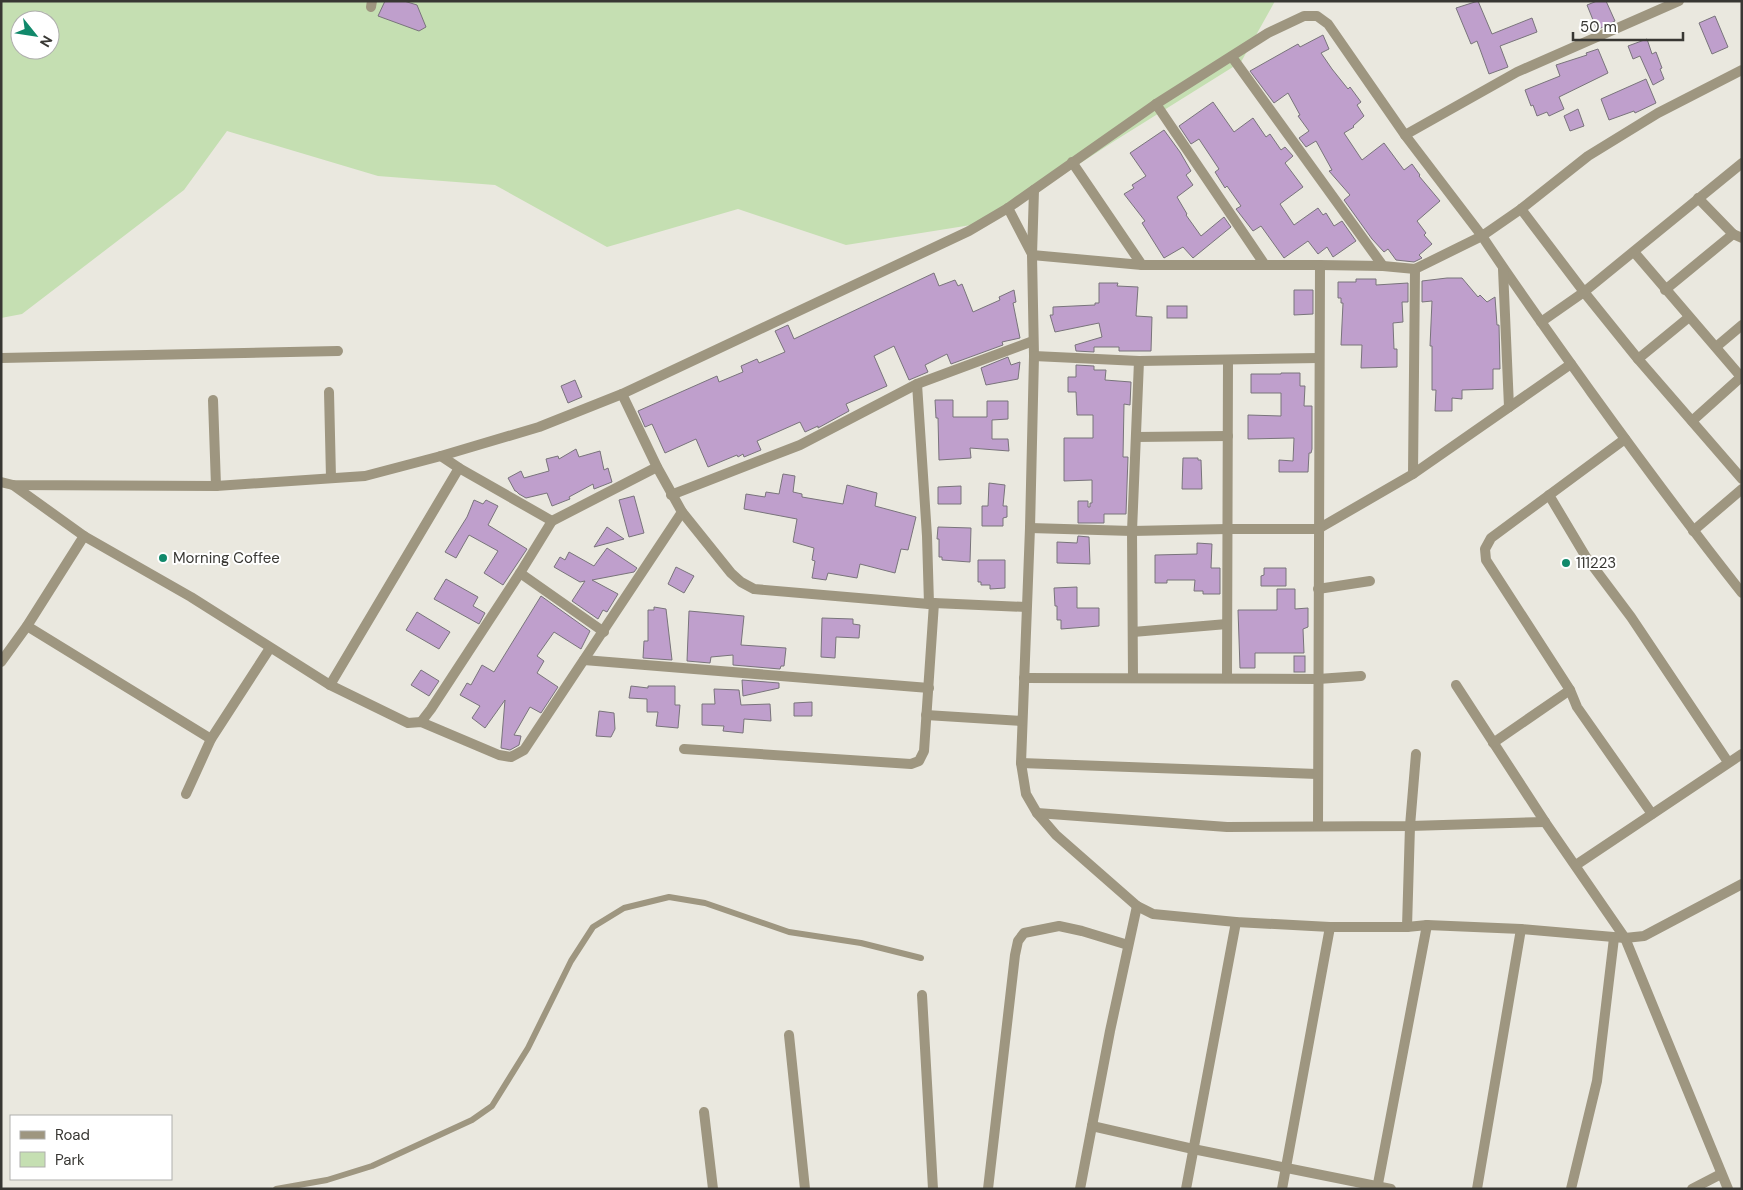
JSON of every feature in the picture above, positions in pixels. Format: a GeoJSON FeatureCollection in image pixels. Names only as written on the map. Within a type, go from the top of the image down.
{"type":"FeatureCollection","features":[{"type":"Feature","properties":{"kind":"street"},"geometry":{"type":"LineString","coordinates":[[1405,135],[1517,72],[1679,1]]}},
{"type":"Feature","properties":{"kind":"street"},"geometry":{"type":"LineString","coordinates":[[1,482],[13,484],[216,486],[365,476],[539,427],[622,394],[969,231],[1008,208],[1156,104],[1232,56],[1268,34],[1304,16],[1317,16],[1328,24],[1405,135],[1482,236],[1540,322],[1625,439],[1693,531],[1742,593]]}},
{"type":"Feature","properties":{"kind":"street"},"geometry":{"type":"LineString","coordinates":[[1232,56],[1384,266]]}},
{"type":"Feature","properties":{"kind":"street"},"geometry":{"type":"LineString","coordinates":[[1032,255],[1142,265],[1320,265],[1384,266],[1415,269],[1482,236],[1521,210],[1588,156],[1658,113],[1742,70]]}},
{"type":"Feature","properties":{"kind":"street"},"geometry":{"type":"LineString","coordinates":[[1156,104],[1265,265]]}},
{"type":"Feature","properties":{"kind":"street"},"geometry":{"type":"LineString","coordinates":[[1072,162],[1142,265]]}},
{"type":"Feature","properties":{"kind":"street"},"geometry":{"type":"LineString","coordinates":[[1540,322],[1584,292],[1742,162]]}},
{"type":"Feature","properties":{"kind":"street"},"geometry":{"type":"LineString","coordinates":[[1034,190],[1032,255],[1034,356],[1030,528],[1020,763],[1026,794],[1037,813],[1056,835],[1137,906],[1153,914],[1236,922],[1330,927],[1407,927],[1427,924],[1521,929],[1620,938],[1644,936],[1742,884]]}},
{"type":"Feature","properties":{"kind":"street"},"geometry":{"type":"LineString","coordinates":[[1665,290],[1737,236],[1698,198]]}},
{"type":"Feature","properties":{"kind":"street"},"geometry":{"type":"LineString","coordinates":[[1008,208],[1032,255]]}},
{"type":"Feature","properties":{"kind":"street"},"geometry":{"type":"LineString","coordinates":[[1521,210],[1638,359],[1742,478]]}},
{"type":"Feature","properties":{"kind":"street"},"geometry":{"type":"LineString","coordinates":[[1634,252],[1688,318],[1716,347],[1741,378],[1692,421]]}},
{"type":"Feature","properties":{"kind":"street"},"geometry":{"type":"LineString","coordinates":[[1318,826],[1320,265]]}},
{"type":"Feature","properties":{"kind":"street"},"geometry":{"type":"LineString","coordinates":[[1503,268],[1509,407]]}},
{"type":"Feature","properties":{"kind":"street"},"geometry":{"type":"LineString","coordinates":[[1413,474],[1415,269]]}},
{"type":"Feature","properties":{"kind":"street"},"geometry":{"type":"LineString","coordinates":[[1638,359],[1688,318]]}},
{"type":"Feature","properties":{"kind":"street"},"geometry":{"type":"LineString","coordinates":[[1716,347],[1742,324]]}},
{"type":"Feature","properties":{"kind":"street"},"geometry":{"type":"LineString","coordinates":[[671,494],[800,445],[917,384],[1033,341]]}},
{"type":"Feature","properties":{"kind":"street"},"geometry":{"type":"LineString","coordinates":[[1,358],[338,350]]}},
{"type":"Feature","properties":{"kind":"street"},"geometry":{"type":"LineString","coordinates":[[1034,356],[1140,361],[1319,358]]}},
{"type":"Feature","properties":{"kind":"street"},"geometry":{"type":"LineString","coordinates":[[1226,678],[1228,360]]}},
{"type":"Feature","properties":{"kind":"street"},"geometry":{"type":"LineString","coordinates":[[1133,678],[1132,531],[1140,361]]}},
{"type":"Feature","properties":{"kind":"street"},"geometry":{"type":"LineString","coordinates":[[1030,528],[1132,531],[1318,530],[1413,474],[1571,364]]}},
{"type":"Feature","properties":{"kind":"street"},"geometry":{"type":"LineString","coordinates":[[684,748],[911,764],[920,761],[924,751],[929,688],[932,604],[917,384]]}},
{"type":"Feature","properties":{"kind":"street"},"geometry":{"type":"LineString","coordinates":[[329,392],[331,478]]}},
{"type":"Feature","properties":{"kind":"street"},"geometry":{"type":"LineString","coordinates":[[622,394],[657,467],[682,512],[731,572],[741,582],[754,589],[932,604],[1026,607]]}},
{"type":"Feature","properties":{"kind":"street"},"geometry":{"type":"LineString","coordinates":[[212,400],[216,486]]}},
{"type":"Feature","properties":{"kind":"street"},"geometry":{"type":"LineString","coordinates":[[1136,437],[1228,436]]}},
{"type":"Feature","properties":{"kind":"street"},"geometry":{"type":"LineString","coordinates":[[1625,439],[1491,538],[1485,549],[1486,560],[1570,690],[1578,707],[1652,814]]}},
{"type":"Feature","properties":{"kind":"street"},"geometry":{"type":"LineString","coordinates":[[441,456],[552,521]]}},
{"type":"Feature","properties":{"kind":"street"},"geometry":{"type":"LineString","coordinates":[[421,722],[520,573],[552,521],[657,467]]}},
{"type":"Feature","properties":{"kind":"street"},"geometry":{"type":"LineString","coordinates":[[330,685],[460,468]]}},
{"type":"Feature","properties":{"kind":"street"},"geometry":{"type":"LineString","coordinates":[[13,484],[84,536],[191,597],[330,685],[408,723],[421,722],[499,755],[511,757],[524,750],[682,512]]}},
{"type":"Feature","properties":{"kind":"street"},"geometry":{"type":"LineString","coordinates":[[1693,531],[1740,494]]}},
{"type":"Feature","properties":{"kind":"street"},"geometry":{"type":"LineString","coordinates":[[1549,495],[1586,557],[1631,617],[1728,762]]}},
{"type":"Feature","properties":{"kind":"street"},"geometry":{"type":"LineString","coordinates":[[1,662],[27,626],[84,536]]}},
{"type":"Feature","properties":{"kind":"street"},"geometry":{"type":"LineString","coordinates":[[520,573],[604,632]]}},
{"type":"Feature","properties":{"kind":"street"},"geometry":{"type":"LineString","coordinates":[[1318,590],[1370,581]]}},
{"type":"Feature","properties":{"kind":"street"},"geometry":{"type":"LineString","coordinates":[[1133,632],[1227,624]]}},
{"type":"Feature","properties":{"kind":"street"},"geometry":{"type":"LineString","coordinates":[[27,626],[211,739]]}},
{"type":"Feature","properties":{"kind":"street"},"geometry":{"type":"LineString","coordinates":[[186,794],[211,739],[270,648]]}},
{"type":"Feature","properties":{"kind":"street"},"geometry":{"type":"LineString","coordinates":[[584,660],[929,688]]}},
{"type":"Feature","properties":{"kind":"street"},"geometry":{"type":"LineString","coordinates":[[1024,678],[1318,679],[1361,676]]}},
{"type":"Feature","properties":{"kind":"street"},"geometry":{"type":"LineString","coordinates":[[1456,685],[1576,865],[1620,938],[1728,1189]]}},
{"type":"Feature","properties":{"kind":"street"},"geometry":{"type":"LineString","coordinates":[[1493,743],[1570,690]]}},
{"type":"Feature","properties":{"kind":"street"},"geometry":{"type":"LineString","coordinates":[[926,715],[1022,721]]}},
{"type":"Feature","properties":{"kind":"street"},"geometry":{"type":"LineString","coordinates":[[1407,927],[1410,826],[1416,754]]}},
{"type":"Feature","properties":{"kind":"street"},"geometry":{"type":"LineString","coordinates":[[1576,865],[1742,754]]}},
{"type":"Feature","properties":{"kind":"street"},"geometry":{"type":"LineString","coordinates":[[1020,763],[1317,774]]}},
{"type":"Feature","properties":{"kind":"street"},"geometry":{"type":"LineString","coordinates":[[1037,813],[1227,827],[1410,826],[1546,822]]}},
{"type":"Feature","properties":{"kind":"street"},"geometry":{"type":"LineString","coordinates":[[1080,1189],[1137,906]]}},
{"type":"Feature","properties":{"kind":"street"},"geometry":{"type":"LineString","coordinates":[[1186,1189],[1236,922]]}},
{"type":"Feature","properties":{"kind":"street"},"geometry":{"type":"LineString","coordinates":[[1377,1187],[1427,924]]}},
{"type":"Feature","properties":{"kind":"street"},"geometry":{"type":"LineString","coordinates":[[988,1189],[1015,955],[1020,937],[1024,933],[1059,926],[1128,945]]}},
{"type":"Feature","properties":{"kind":"street"},"geometry":{"type":"LineString","coordinates":[[1282,1189],[1330,927]]}},
{"type":"Feature","properties":{"kind":"street"},"geometry":{"type":"LineString","coordinates":[[1477,1189],[1521,929]]}},
{"type":"Feature","properties":{"kind":"street"},"geometry":{"type":"LineString","coordinates":[[1571,1189],[1597,1081],[1620,938]]}},
{"type":"Feature","properties":{"kind":"street"},"geometry":{"type":"LineString","coordinates":[[922,995],[933,1189]]}},
{"type":"Feature","properties":{"kind":"street"},"geometry":{"type":"LineString","coordinates":[[789,1035],[805,1189]]}},
{"type":"Feature","properties":{"kind":"street"},"geometry":{"type":"LineString","coordinates":[[704,1112],[713,1189]]}},
{"type":"Feature","properties":{"kind":"street"},"geometry":{"type":"LineString","coordinates":[[1092,1126],[1193,1149],[1391,1189]]}},
{"type":"Feature","properties":{"kind":"street"},"geometry":{"type":"LineString","coordinates":[[1692,1189],[1721,1174]]}},
{"type":"Feature","properties":{"kind":"lane"},"geometry":{"type":"LineString","coordinates":[[276,1189],[327,1180],[372,1166],[457,1128],[492,1106],[528,1048],[571,961],[593,927],[624,908],[669,897],[705,903],[788,932],[861,943],[921,958]]}},
{"type":"Feature","properties":{"kind":"green space"},"geometry":{"type":"Polygon","coordinates":[[[1,1],[1275,1],[1241,62],[990,222],[846,245],[738,209],[607,247],[495,185],[378,176],[227,131],[184,190],[22,314],[1,318],[1,1]]]}},
{"type":"Feature","properties":{"kind":"building"},"geometry":{"type":"Polygon","coordinates":[[[385,1],[404,1],[417,5],[426,27],[419,31],[378,16],[385,1]]]}},
{"type":"Feature","properties":{"kind":"building"},"geometry":{"type":"Polygon","coordinates":[[[1478,1],[1492,34],[1532,18],[1537,32],[1500,46],[1508,67],[1489,74],[1477,41],[1471,44],[1456,8],[1478,1]]]}},
{"type":"Feature","properties":{"kind":"building"},"geometry":{"type":"Polygon","coordinates":[[[1597,1],[1606,1],[1615,21],[1597,30],[1587,5],[1597,1]]]}},
{"type":"Feature","properties":{"kind":"building"},"geometry":{"type":"Polygon","coordinates":[[[1715,16],[1728,47],[1712,54],[1699,23],[1715,16]]]}},
{"type":"Feature","properties":{"kind":"building"},"geometry":{"type":"Polygon","coordinates":[[[1323,35],[1329,49],[1321,53],[1348,89],[1350,87],[1361,102],[1357,105],[1364,116],[1354,127],[1344,133],[1362,160],[1384,143],[1404,170],[1412,164],[1419,176],[1440,201],[1417,221],[1426,233],[1424,235],[1432,244],[1419,255],[1422,258],[1414,262],[1396,260],[1388,249],[1384,252],[1372,239],[1344,200],[1350,195],[1329,171],[1332,170],[1316,141],[1306,147],[1299,138],[1309,131],[1298,116],[1300,115],[1288,93],[1274,103],[1250,71],[1298,44],[1300,47],[1323,35]]]}},
{"type":"Feature","properties":{"kind":"building"},"geometry":{"type":"Polygon","coordinates":[[[1647,39],[1652,54],[1656,52],[1664,79],[1653,85],[1640,56],[1633,59],[1628,46],[1647,39]]]}},
{"type":"Feature","properties":{"kind":"building"},"geometry":{"type":"Polygon","coordinates":[[[1598,49],[1608,73],[1559,97],[1564,109],[1549,116],[1547,112],[1537,116],[1525,90],[1560,76],[1556,65],[1587,55],[1586,53],[1598,49]]]}},
{"type":"Feature","properties":{"kind":"building"},"geometry":{"type":"Polygon","coordinates":[[[1646,79],[1656,103],[1635,113],[1634,111],[1609,120],[1601,99],[1646,79]]]}},
{"type":"Feature","properties":{"kind":"building"},"geometry":{"type":"Polygon","coordinates":[[[1213,102],[1234,132],[1253,118],[1266,137],[1270,134],[1281,150],[1285,147],[1293,156],[1285,163],[1303,187],[1280,204],[1294,225],[1318,208],[1323,215],[1326,213],[1334,226],[1342,221],[1356,241],[1333,257],[1327,247],[1318,254],[1308,241],[1284,258],[1261,226],[1253,231],[1236,209],[1241,206],[1227,186],[1225,188],[1215,172],[1219,169],[1199,139],[1191,144],[1179,126],[1213,102]]]}},
{"type":"Feature","properties":{"kind":"building"},"geometry":{"type":"Polygon","coordinates":[[[1578,109],[1584,126],[1570,131],[1564,116],[1578,109]]]}},
{"type":"Feature","properties":{"kind":"building"},"geometry":{"type":"Polygon","coordinates":[[[1164,130],[1191,171],[1186,175],[1193,185],[1177,197],[1186,215],[1201,236],[1224,217],[1231,227],[1193,258],[1183,247],[1164,258],[1142,223],[1145,221],[1124,194],[1134,188],[1132,185],[1146,176],[1130,153],[1164,130]]]}},
{"type":"Feature","properties":{"kind":"building"},"geometry":{"type":"Polygon","coordinates":[[[934,273],[939,286],[955,280],[958,286],[962,284],[973,312],[1000,300],[999,297],[1014,290],[1016,302],[1013,303],[1020,338],[1002,342],[1003,345],[951,364],[947,354],[925,365],[928,372],[909,380],[894,346],[874,356],[887,386],[846,404],[849,411],[818,428],[818,426],[805,432],[800,422],[757,441],[761,450],[744,457],[743,454],[738,457],[737,455],[708,467],[696,439],[665,453],[652,424],[645,427],[638,411],[717,376],[719,382],[743,372],[741,366],[757,359],[759,363],[785,352],[775,331],[788,325],[794,339],[934,273]]]}},
{"type":"Feature","properties":{"kind":"building"},"geometry":{"type":"Polygon","coordinates":[[[1462,278],[1478,297],[1480,295],[1487,302],[1495,297],[1497,325],[1499,325],[1500,369],[1493,369],[1493,389],[1462,390],[1462,399],[1452,398],[1452,411],[1435,411],[1436,390],[1432,390],[1432,346],[1430,346],[1432,301],[1422,302],[1422,281],[1462,278]]]}},
{"type":"Feature","properties":{"kind":"building"},"geometry":{"type":"Polygon","coordinates":[[[1356,279],[1376,279],[1376,285],[1408,283],[1408,302],[1402,302],[1403,322],[1393,323],[1394,349],[1397,349],[1397,367],[1361,368],[1362,345],[1341,345],[1343,303],[1341,303],[1341,298],[1338,298],[1338,282],[1356,282],[1356,279]]]}},
{"type":"Feature","properties":{"kind":"building"},"geometry":{"type":"Polygon","coordinates":[[[1099,283],[1118,283],[1117,286],[1138,287],[1136,316],[1152,317],[1151,351],[1119,351],[1119,347],[1094,347],[1094,352],[1076,351],[1075,345],[1102,337],[1099,323],[1055,332],[1050,315],[1053,315],[1053,307],[1095,305],[1095,303],[1099,303],[1099,283]]]}},
{"type":"Feature","properties":{"kind":"building"},"geometry":{"type":"Polygon","coordinates":[[[1294,290],[1313,290],[1313,314],[1294,315],[1294,290]]]}},
{"type":"Feature","properties":{"kind":"building"},"geometry":{"type":"Polygon","coordinates":[[[1167,306],[1187,306],[1187,318],[1167,318],[1167,306]]]}},
{"type":"Feature","properties":{"kind":"building"},"geometry":{"type":"Polygon","coordinates":[[[1008,357],[1011,365],[1020,362],[1018,379],[986,385],[981,368],[1008,357]]]}},
{"type":"Feature","properties":{"kind":"building"},"geometry":{"type":"Polygon","coordinates":[[[1076,365],[1094,366],[1094,370],[1106,370],[1105,380],[1131,382],[1130,405],[1124,404],[1123,457],[1128,457],[1126,514],[1104,514],[1104,523],[1078,523],[1078,501],[1088,501],[1088,507],[1092,503],[1092,480],[1064,481],[1064,438],[1093,438],[1093,415],[1077,415],[1076,392],[1068,392],[1068,377],[1076,377],[1076,365]]]}},
{"type":"Feature","properties":{"kind":"building"},"geometry":{"type":"Polygon","coordinates":[[[1300,373],[1300,386],[1305,386],[1304,406],[1312,406],[1312,449],[1311,453],[1309,453],[1308,472],[1279,472],[1279,460],[1293,461],[1294,438],[1248,439],[1248,415],[1281,416],[1281,393],[1251,393],[1251,374],[1300,373]]]}},
{"type":"Feature","properties":{"kind":"building"},"geometry":{"type":"Polygon","coordinates":[[[575,380],[582,397],[568,403],[561,386],[575,380]]]}},
{"type":"Feature","properties":{"kind":"building"},"geometry":{"type":"Polygon","coordinates":[[[935,400],[953,400],[953,417],[987,417],[987,401],[1008,401],[1008,419],[992,420],[992,439],[1008,439],[1009,451],[970,448],[971,458],[939,460],[938,418],[936,418],[935,400]]]}},
{"type":"Feature","properties":{"kind":"building"},"geometry":{"type":"Polygon","coordinates":[[[576,449],[579,457],[600,451],[604,470],[608,468],[612,482],[594,489],[593,484],[569,497],[570,499],[552,506],[547,493],[526,498],[515,491],[508,478],[521,471],[524,478],[549,471],[546,459],[558,456],[559,459],[576,449]]]}},
{"type":"Feature","properties":{"kind":"building"},"geometry":{"type":"Polygon","coordinates":[[[1183,458],[1198,458],[1198,460],[1201,460],[1202,489],[1182,489],[1183,458]]]}},
{"type":"Feature","properties":{"kind":"building"},"geometry":{"type":"Polygon","coordinates":[[[783,474],[795,476],[793,492],[802,494],[802,497],[843,504],[847,485],[877,493],[875,506],[916,517],[908,550],[901,549],[895,573],[860,564],[857,578],[828,573],[826,580],[812,578],[815,561],[812,560],[814,548],[793,542],[797,519],[744,509],[746,494],[765,497],[766,492],[779,494],[783,474]]]}},
{"type":"Feature","properties":{"kind":"building"},"geometry":{"type":"Polygon","coordinates":[[[989,483],[1005,485],[1003,506],[1007,506],[1007,517],[1003,518],[1003,526],[982,526],[982,506],[988,506],[989,483]]]}},
{"type":"Feature","properties":{"kind":"building"},"geometry":{"type":"Polygon","coordinates":[[[961,486],[961,504],[938,504],[938,487],[961,486]]]}},
{"type":"Feature","properties":{"kind":"building"},"geometry":{"type":"Polygon","coordinates":[[[634,496],[644,533],[629,537],[619,500],[634,496]]]}},
{"type":"Feature","properties":{"kind":"building"},"geometry":{"type":"Polygon","coordinates":[[[474,500],[483,504],[486,500],[498,506],[488,525],[527,549],[503,585],[484,573],[498,551],[469,535],[456,558],[445,552],[467,517],[474,500]]]}},
{"type":"Feature","properties":{"kind":"building"},"geometry":{"type":"Polygon","coordinates":[[[607,527],[624,539],[594,547],[607,527]]]}},
{"type":"Feature","properties":{"kind":"building"},"geometry":{"type":"Polygon","coordinates":[[[938,527],[971,528],[970,562],[942,560],[942,557],[939,557],[938,527]]]}},
{"type":"Feature","properties":{"kind":"building"},"geometry":{"type":"Polygon","coordinates":[[[1078,536],[1089,537],[1090,564],[1057,563],[1057,542],[1077,543],[1078,536]]]}},
{"type":"Feature","properties":{"kind":"building"},"geometry":{"type":"Polygon","coordinates":[[[1197,543],[1212,544],[1211,568],[1220,568],[1220,594],[1203,594],[1203,591],[1194,591],[1195,580],[1167,580],[1167,583],[1155,583],[1155,555],[1197,554],[1197,543]]]}},
{"type":"Feature","properties":{"kind":"building"},"geometry":{"type":"Polygon","coordinates":[[[607,548],[637,568],[634,572],[592,580],[618,594],[607,612],[603,610],[598,619],[572,601],[585,581],[580,582],[554,567],[560,557],[565,560],[569,552],[594,566],[607,548]]]}},
{"type":"Feature","properties":{"kind":"building"},"geometry":{"type":"Polygon","coordinates":[[[978,560],[1005,560],[1005,588],[990,589],[990,585],[981,585],[981,582],[978,582],[978,560]]]}},
{"type":"Feature","properties":{"kind":"building"},"geometry":{"type":"Polygon","coordinates":[[[676,567],[694,576],[684,593],[668,584],[676,567]]]}},
{"type":"Feature","properties":{"kind":"building"},"geometry":{"type":"Polygon","coordinates":[[[1264,568],[1286,568],[1286,586],[1261,586],[1261,576],[1264,575],[1264,568]]]}},
{"type":"Feature","properties":{"kind":"building"},"geometry":{"type":"Polygon","coordinates":[[[446,579],[478,597],[473,606],[485,613],[479,624],[434,599],[446,579]]]}},
{"type":"Feature","properties":{"kind":"building"},"geometry":{"type":"Polygon","coordinates":[[[1077,587],[1077,608],[1099,608],[1099,626],[1061,629],[1061,620],[1057,620],[1054,588],[1077,587]]]}},
{"type":"Feature","properties":{"kind":"building"},"geometry":{"type":"Polygon","coordinates":[[[1277,589],[1295,589],[1295,609],[1308,608],[1308,627],[1303,629],[1304,653],[1255,653],[1255,668],[1240,668],[1238,610],[1277,610],[1277,589]]]}},
{"type":"Feature","properties":{"kind":"building"},"geometry":{"type":"Polygon","coordinates":[[[541,596],[590,631],[581,649],[554,632],[537,656],[544,661],[537,673],[558,687],[541,713],[530,707],[514,735],[521,736],[519,745],[510,750],[501,748],[505,700],[485,728],[472,718],[480,706],[460,695],[467,683],[471,685],[482,665],[494,672],[541,596]]]}},
{"type":"Feature","properties":{"kind":"building"},"geometry":{"type":"Polygon","coordinates":[[[654,607],[666,609],[672,660],[643,658],[644,641],[648,641],[648,610],[654,610],[654,607]]]}},
{"type":"Feature","properties":{"kind":"building"},"geometry":{"type":"Polygon","coordinates":[[[689,611],[744,616],[741,645],[786,648],[784,666],[781,666],[780,669],[733,665],[733,655],[711,657],[710,663],[687,661],[689,611]]]}},
{"type":"Feature","properties":{"kind":"building"},"geometry":{"type":"Polygon","coordinates":[[[417,612],[450,632],[439,649],[406,630],[417,612]]]}},
{"type":"Feature","properties":{"kind":"building"},"geometry":{"type":"Polygon","coordinates":[[[822,618],[853,619],[853,624],[860,625],[859,638],[836,637],[835,658],[821,657],[822,618]]]}},
{"type":"Feature","properties":{"kind":"building"},"geometry":{"type":"Polygon","coordinates":[[[1294,656],[1305,656],[1305,672],[1294,672],[1294,656]]]}},
{"type":"Feature","properties":{"kind":"building"},"geometry":{"type":"Polygon","coordinates":[[[421,670],[439,681],[429,696],[411,685],[421,670]]]}},
{"type":"Feature","properties":{"kind":"building"},"geometry":{"type":"Polygon","coordinates":[[[742,680],[779,683],[779,688],[743,696],[742,680]]]}},
{"type":"Feature","properties":{"kind":"building"},"geometry":{"type":"Polygon","coordinates":[[[631,686],[648,688],[648,686],[675,686],[675,705],[680,705],[678,728],[656,726],[658,712],[647,712],[647,699],[629,698],[631,686]]]}},
{"type":"Feature","properties":{"kind":"building"},"geometry":{"type":"Polygon","coordinates":[[[714,689],[739,690],[741,705],[770,704],[771,721],[744,719],[743,733],[723,731],[724,726],[702,725],[702,704],[715,704],[714,689]]]}},
{"type":"Feature","properties":{"kind":"building"},"geometry":{"type":"Polygon","coordinates":[[[812,702],[812,716],[794,716],[794,703],[812,702]]]}},
{"type":"Feature","properties":{"kind":"building"},"geometry":{"type":"Polygon","coordinates":[[[599,711],[614,713],[615,729],[611,737],[596,736],[599,711]]]}},
{"type":"Feature","properties":{"kind":"place","name":"Morning Coffee"},"geometry":{"type":"Point","coordinates":[163,558]}},
{"type":"Feature","properties":{"kind":"place","name":"111223"},"geometry":{"type":"Point","coordinates":[1566,563]}}]}
